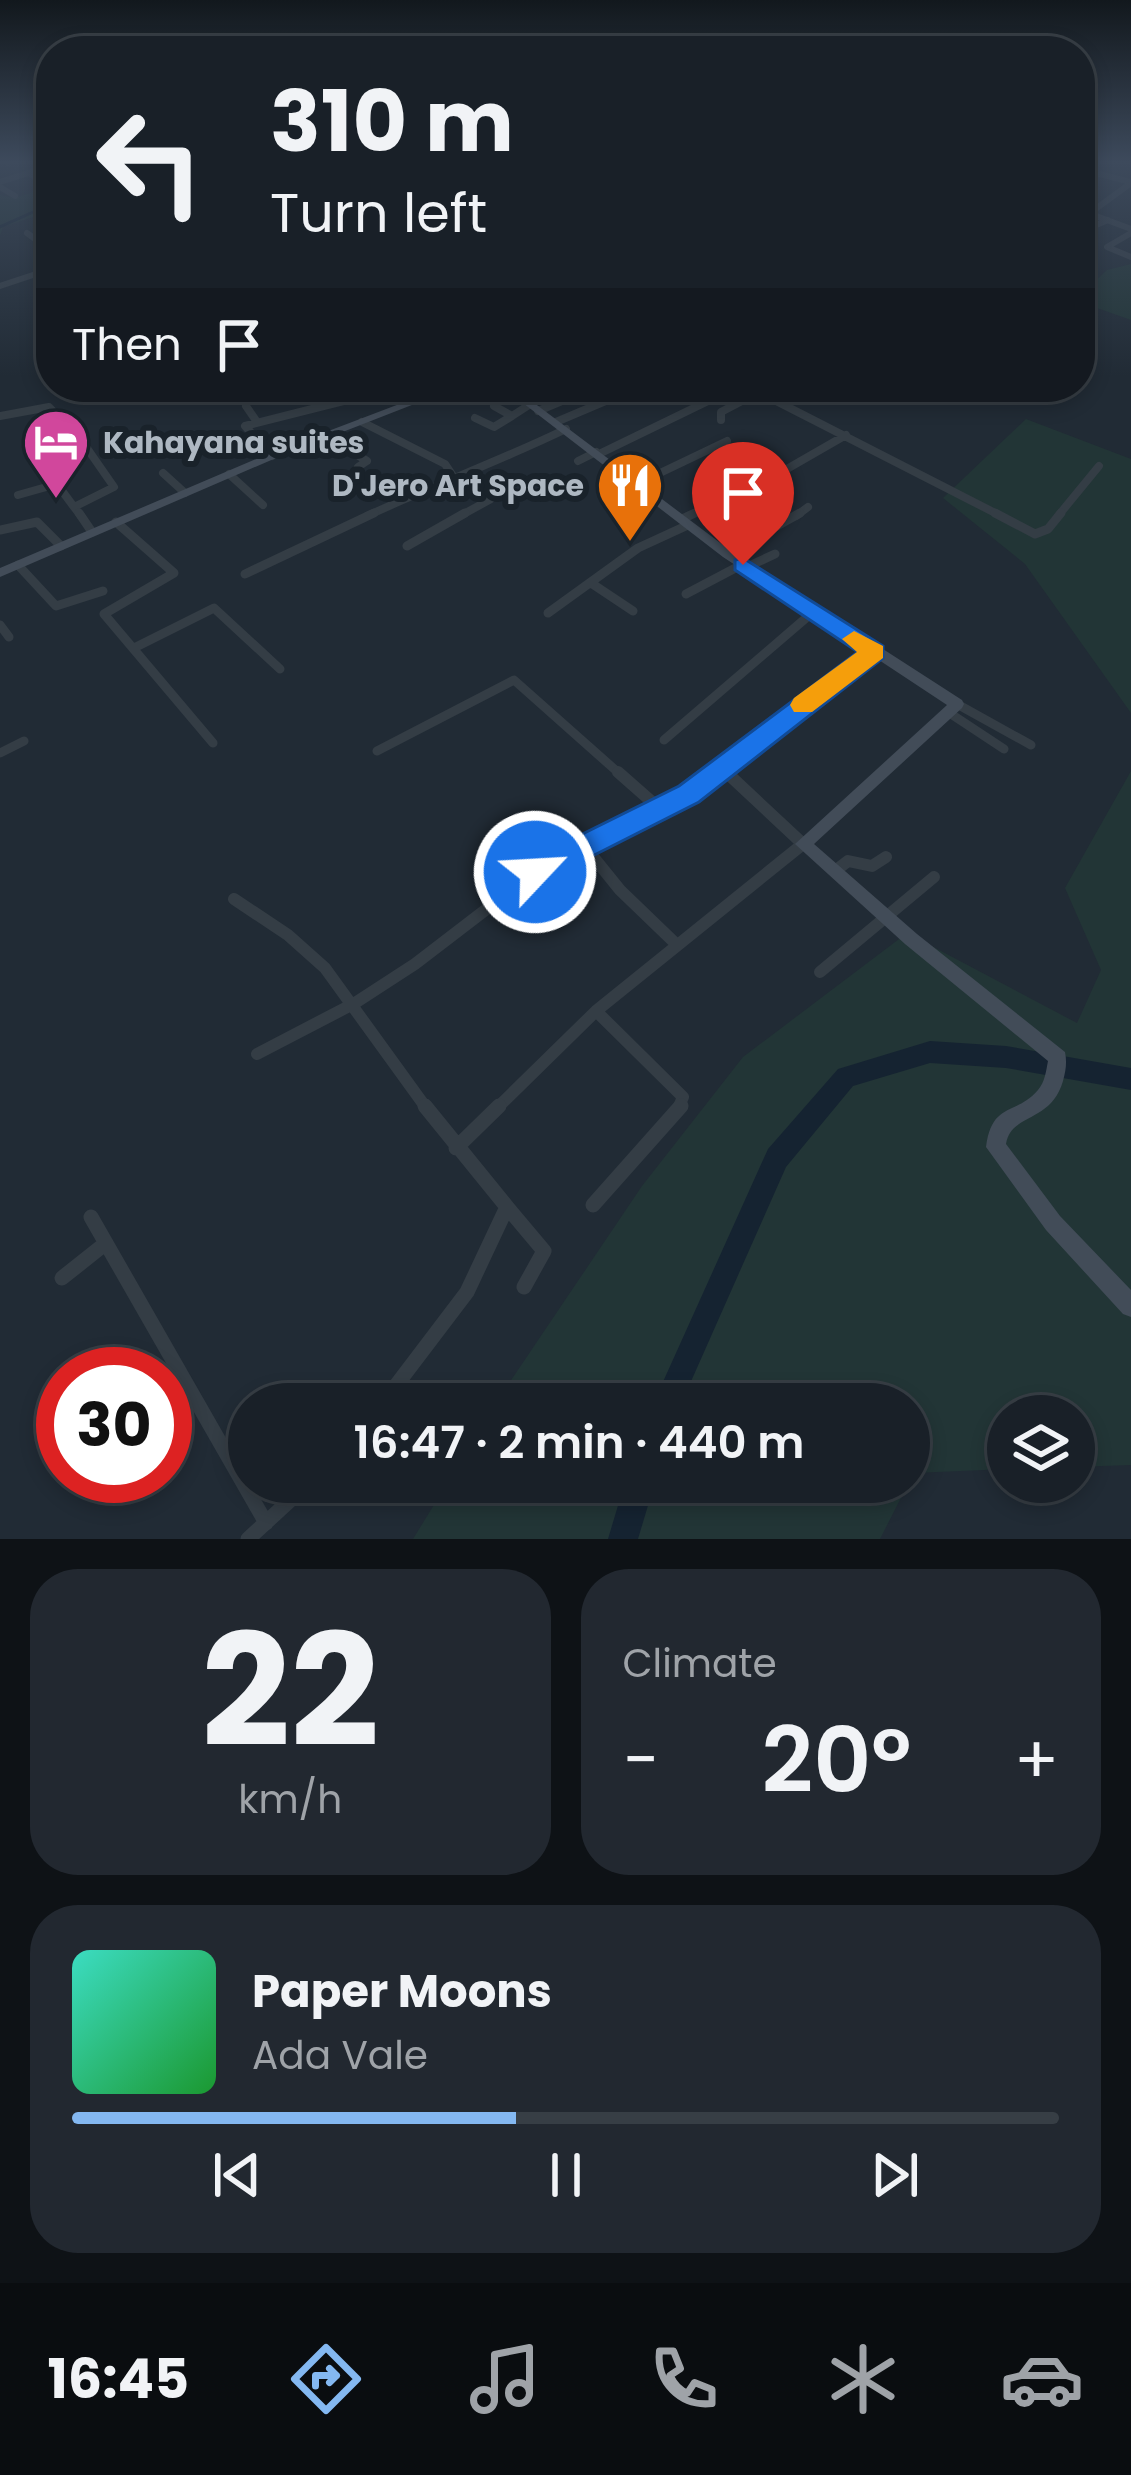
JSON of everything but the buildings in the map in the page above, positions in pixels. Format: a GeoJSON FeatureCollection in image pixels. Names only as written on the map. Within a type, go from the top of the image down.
{"type":"FeatureCollection","features":[{"type":"Feature","properties":{"kind":"street"},"geometry":{"type":"LineString","coordinates":[[27,232],[36,239]]}},
{"type":"Feature","properties":{"kind":"street"},"geometry":{"type":"LineString","coordinates":[[1127,232],[1107,247],[1131,257]]}},
{"type":"Feature","properties":{"kind":"street"},"geometry":{"type":"LineString","coordinates":[[0,286],[36,274]]}},
{"type":"Feature","properties":{"kind":"street"},"geometry":{"type":"LineString","coordinates":[[272,456],[245,428],[338,402]]}},
{"type":"Feature","properties":{"kind":"street"},"geometry":{"type":"LineString","coordinates":[[0,573],[272,456],[414,402]]}},
{"type":"Feature","properties":{"kind":"street"},"geometry":{"type":"LineString","coordinates":[[526,402],[727,554],[874,652],[1004,748]]}},
{"type":"Feature","properties":{"kind":"street"},"geometry":{"type":"LineString","coordinates":[[475,418],[494,427],[538,402]]}},
{"type":"Feature","properties":{"kind":"street"},"geometry":{"type":"LineString","coordinates":[[245,574],[453,476],[472,474],[604,402]]}},
{"type":"Feature","properties":{"kind":"street"},"geometry":{"type":"LineString","coordinates":[[578,461],[705,402]]}},
{"type":"Feature","properties":{"kind":"street"},"geometry":{"type":"LineString","coordinates":[[721,420],[721,412],[735,402]]}},
{"type":"Feature","properties":{"kind":"street"},"geometry":{"type":"LineString","coordinates":[[780,402],[1035,534],[1048,530],[1099,466]]}},
{"type":"Feature","properties":{"kind":"street"},"geometry":{"type":"LineString","coordinates":[[246,406],[257,422]]}},
{"type":"Feature","properties":{"kind":"street"},"geometry":{"type":"LineString","coordinates":[[494,406],[512,416]]}},
{"type":"Feature","properties":{"kind":"street"},"geometry":{"type":"LineString","coordinates":[[0,416],[49,407],[82,440],[114,487],[74,507]]}},
{"type":"Feature","properties":{"kind":"street"},"geometry":{"type":"LineString","coordinates":[[362,422],[445,464],[453,476]]}},
{"type":"Feature","properties":{"kind":"street"},"geometry":{"type":"LineString","coordinates":[[326,435],[367,460],[358,467]]}},
{"type":"Feature","properties":{"kind":"street"},"geometry":{"type":"LineString","coordinates":[[548,614],[638,548],[846,435]]}},
{"type":"Feature","properties":{"kind":"street"},"geometry":{"type":"LineString","coordinates":[[638,484],[727,441]]}},
{"type":"Feature","properties":{"kind":"street"},"geometry":{"type":"LineString","coordinates":[[163,473],[185,493]]}},
{"type":"Feature","properties":{"kind":"street"},"geometry":{"type":"LineString","coordinates":[[229,474],[263,506]]}},
{"type":"Feature","properties":{"kind":"street"},"geometry":{"type":"LineString","coordinates":[[406,546],[490,499],[472,474]]}},
{"type":"Feature","properties":{"kind":"street"},"geometry":{"type":"LineString","coordinates":[[18,495],[57,484],[92,532]]}},
{"type":"Feature","properties":{"kind":"street"},"geometry":{"type":"LineString","coordinates":[[727,554],[808,507]]}},
{"type":"Feature","properties":{"kind":"street"},"geometry":{"type":"LineString","coordinates":[[0,530],[37,522],[61,546]]}},
{"type":"Feature","properties":{"kind":"street"},"geometry":{"type":"LineString","coordinates":[[116,522],[174,573],[104,614],[213,743]]}},
{"type":"Feature","properties":{"kind":"street"},"geometry":{"type":"LineString","coordinates":[[686,594],[775,554]]}},
{"type":"Feature","properties":{"kind":"street"},"geometry":{"type":"LineString","coordinates":[[18,565],[56,606],[103,591]]}},
{"type":"Feature","properties":{"kind":"street"},"geometry":{"type":"LineString","coordinates":[[591,583],[633,610]]}},
{"type":"Feature","properties":{"kind":"street"},"geometry":{"type":"LineString","coordinates":[[136,647],[214,608],[280,669]]}},
{"type":"Feature","properties":{"kind":"street"},"geometry":{"type":"LineString","coordinates":[[664,740],[813,612]]}},
{"type":"Feature","properties":{"kind":"street"},"geometry":{"type":"LineString","coordinates":[[0,625],[9,638]]}},
{"type":"Feature","properties":{"kind":"street"},"geometry":{"type":"LineString","coordinates":[[257,1054],[355,1003],[416,964],[535,872],[689,794],[874,652]]}},
{"type":"Feature","properties":{"kind":"street"},"geometry":{"type":"LineString","coordinates":[[376,751],[514,680],[659,809]]}},
{"type":"Feature","properties":{"kind":"street"},"geometry":{"type":"LineString","coordinates":[[954,709],[1031,746]]}},
{"type":"Feature","properties":{"kind":"street"},"geometry":{"type":"LineString","coordinates":[[456,1148],[596,1011],[803,844],[954,709]]}},
{"type":"Feature","properties":{"kind":"street"},"geometry":{"type":"LineString","coordinates":[[0,753],[24,740]]}},
{"type":"Feature","properties":{"kind":"street"},"geometry":{"type":"LineString","coordinates":[[722,768],[889,920],[1058,1058],[1051,1090],[1037,1105],[1004,1119],[996,1147],[1053,1223],[1131,1306]]}},
{"type":"Feature","properties":{"kind":"street"},"geometry":{"type":"LineString","coordinates":[[586,848],[620,890],[675,943]]}},
{"type":"Feature","properties":{"kind":"street"},"geometry":{"type":"LineString","coordinates":[[835,871],[848,861],[872,866],[886,857]]}},
{"type":"Feature","properties":{"kind":"street"},"geometry":{"type":"LineString","coordinates":[[820,972],[889,920],[934,878]]}},
{"type":"Feature","properties":{"kind":"street"},"geometry":{"type":"LineString","coordinates":[[234,899],[288,935],[355,1003],[456,1148],[544,1251],[524,1287]]}},
{"type":"Feature","properties":{"kind":"street"},"geometry":{"type":"LineString","coordinates":[[593,1205],[681,1106],[683,1097],[596,1011]]}},
{"type":"Feature","properties":{"kind":"street"},"geometry":{"type":"LineString","coordinates":[[398,1383],[455,1310],[506,1207]]}},
{"type":"Feature","properties":{"kind":"street"},"geometry":{"type":"LineString","coordinates":[[91,1217],[266,1523]]}},
{"type":"Feature","properties":{"kind":"street"},"geometry":{"type":"LineString","coordinates":[[62,1278],[106,1243]]}},
{"type":"Feature","properties":{"kind":"street"},"geometry":{"type":"LineString","coordinates":[[248,1539],[287,1503]]}},
{"type":"Feature","properties":{"kind":"shaded area"},"geometry":{"type":"Polygon","coordinates":[[[1131,264],[1131,320],[1095,307],[1095,281],[1107,270],[1131,264]]]}},
{"type":"Feature","properties":{"kind":"shaded area"},"geometry":{"type":"Polygon","coordinates":[[[1026,419],[1131,459],[1131,713],[1025,564],[943,498],[1026,419]]]}},
{"type":"Feature","properties":{"kind":"shaded area"},"geometry":{"type":"Polygon","coordinates":[[[1131,771],[1131,1465],[1095,1466],[1095,1395],[987,1395],[987,1470],[930,1472],[930,1383],[509,1383],[642,1186],[743,1057],[907,933],[1077,1023],[1101,970],[1065,888],[1131,771]]]}},
{"type":"Feature","properties":{"kind":"shaded area"},"geometry":{"type":"Polygon","coordinates":[[[435,1503],[898,1503],[880,1539],[413,1539],[435,1503]]]}},
{"type":"Feature","properties":{"kind":"waterway"},"geometry":{"type":"LineString","coordinates":[[676,1383],[777,1158],[846,1077],[930,1052],[1006,1057],[1131,1079]]}},
{"type":"Feature","properties":{"kind":"waterway"},"geometry":{"type":"LineString","coordinates":[[623,1539],[634,1503]]}},
{"type":"Feature","properties":{"kind":"slow traffic"},"geometry":{"type":"LineString","coordinates":[[803,705],[874,652],[854,639]]}},
{"type":"Feature","properties":{"kind":"place","name":"Kahayana suites"},"geometry":{"type":"Point","coordinates":[56,501]}},
{"type":"Feature","properties":{"kind":"place","name":"D'Jero Art Space"},"geometry":{"type":"Point","coordinates":[630,544]}},
{"type":"Feature","properties":{"kind":"route"},"geometry":{"type":"LineString","coordinates":[[535,872],[689,794],[874,652],[743,565]]}}]}
